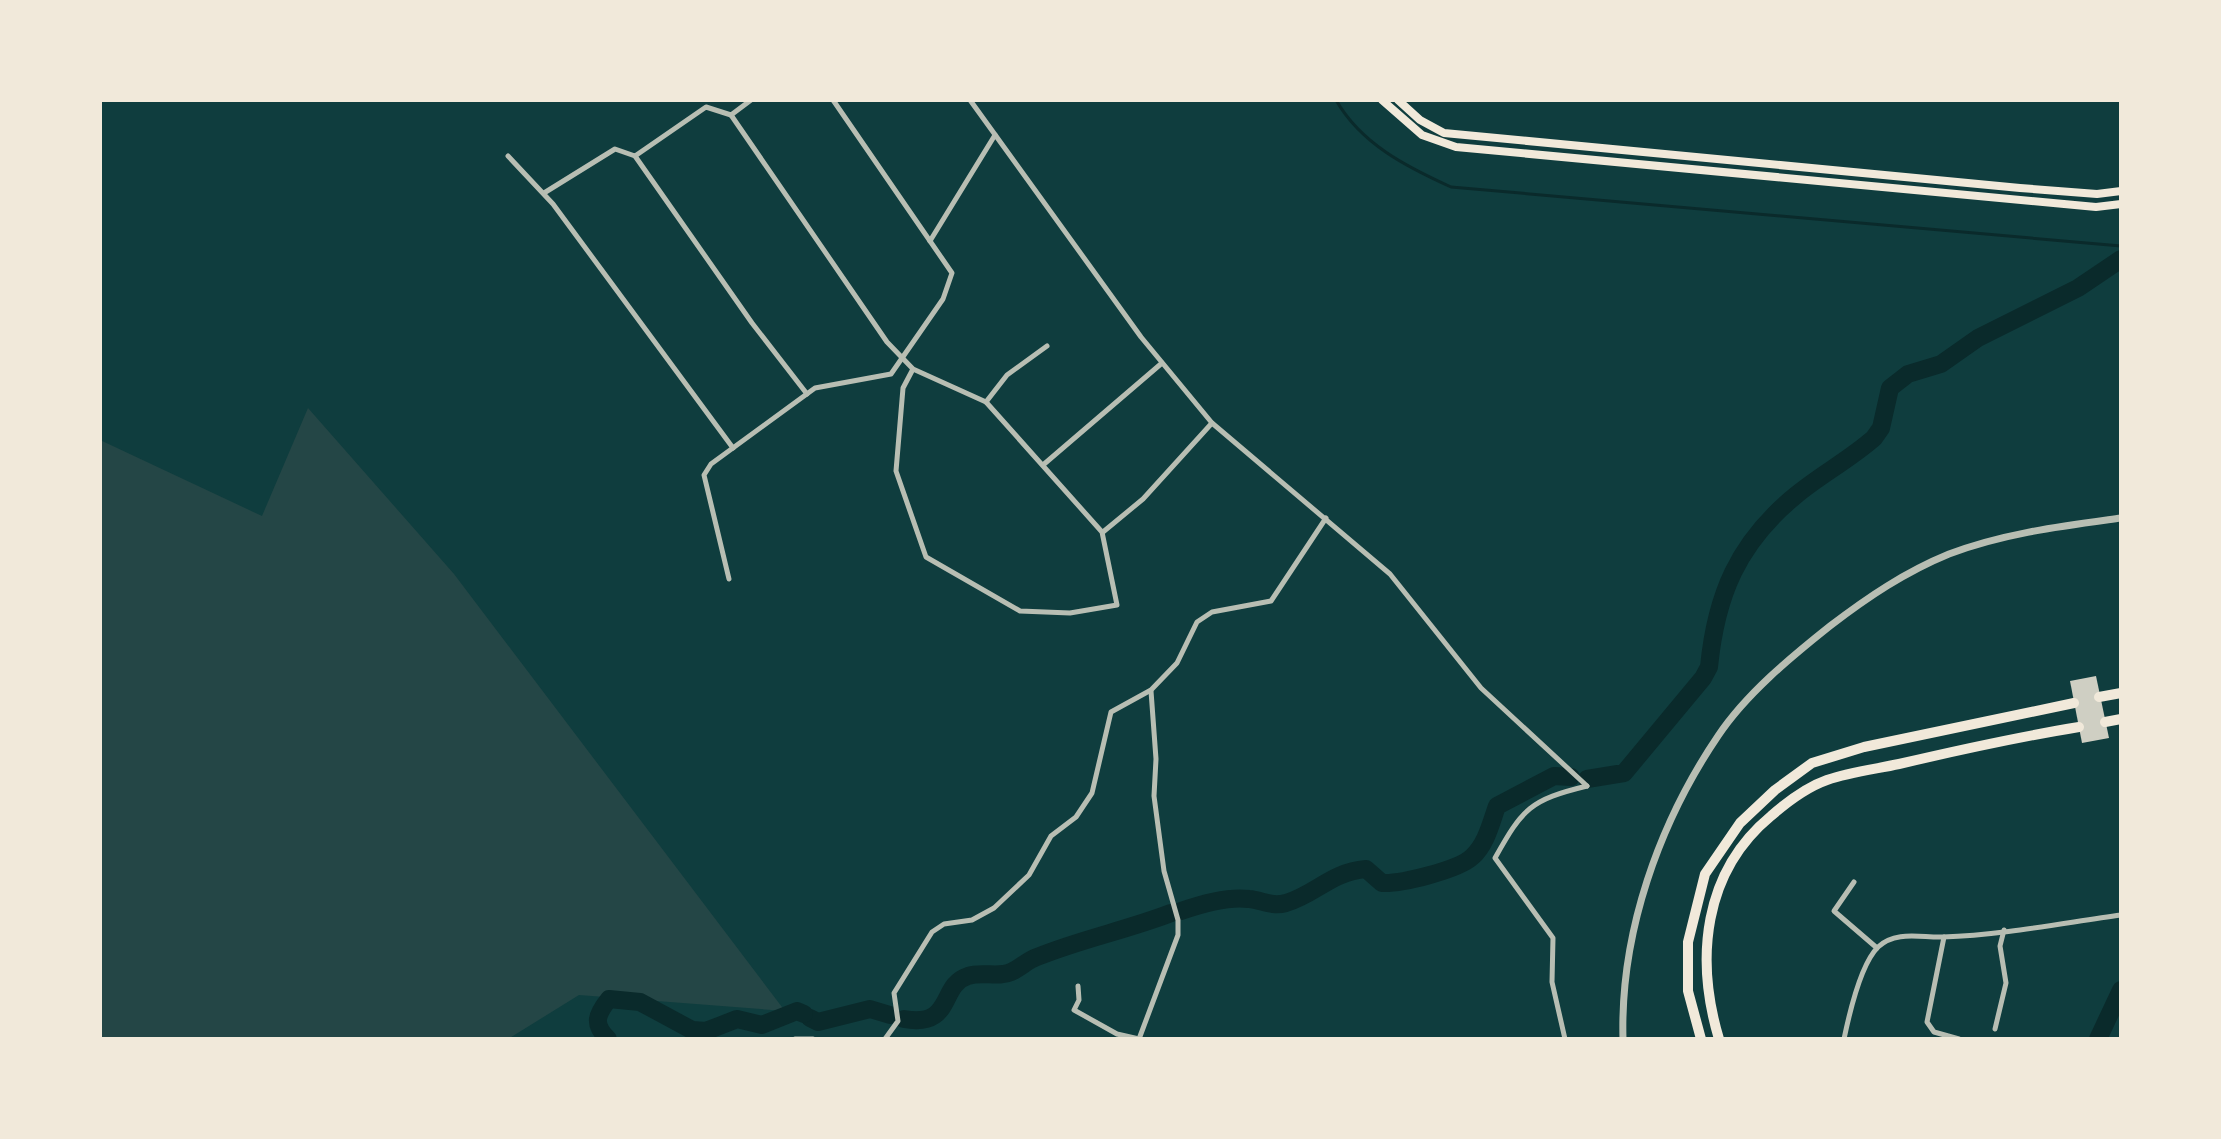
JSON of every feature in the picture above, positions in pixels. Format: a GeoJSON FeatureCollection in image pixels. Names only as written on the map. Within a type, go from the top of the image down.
{"type":"FeatureCollection","features":[{"type":"Feature","properties":{"kind":"highway"},"geometry":{"type":"LineString","coordinates":[[2099,697],[2121,693]]}},
{"type":"Feature","properties":{"kind":"highway"},"geometry":{"type":"LineString","coordinates":[[1701,1039],[1688,991],[1688,942],[1705,874],[1740,823],[1775,790],[1812,763],[1864,747],[2074,703]]}},
{"type":"Feature","properties":{"kind":"highway"},"geometry":{"type":"LineString","coordinates":[[2105,722],[2121,719]]}},
{"type":"Feature","properties":{"kind":"highway"},"geometry":{"type":"LineString","coordinates":[[1719,1039],[1710,1009],[1706,936],[1713,901],[1728,864],[1754,830],[1788,801],[1826,781],[1986,743],[2079,727]]}},
{"type":"Feature","properties":{"kind":"main road"},"geometry":{"type":"LineString","coordinates":[[1382,100],[1422,135],[1456,147],[2096,207],[2121,204]]}},
{"type":"Feature","properties":{"kind":"main road"},"geometry":{"type":"LineString","coordinates":[[1398,100],[1420,120],[1444,133],[1458,135],[2020,188],[2097,194],[2121,191]]}},
{"type":"Feature","properties":{"kind":"street"},"geometry":{"type":"LineString","coordinates":[[731,115],[751,100]]}},
{"type":"Feature","properties":{"kind":"street"},"geometry":{"type":"LineString","coordinates":[[729,579],[704,475],[711,464],[815,388],[891,374],[943,299],[952,273],[833,100]]}},
{"type":"Feature","properties":{"kind":"street"},"geometry":{"type":"LineString","coordinates":[[970,100],[1162,363],[1212,423],[1390,574],[1481,688],[1587,786],[1548,795],[1518,816],[1495,858],[1553,938],[1552,982],[1565,1039]]}},
{"type":"Feature","properties":{"kind":"street"},"geometry":{"type":"LineString","coordinates":[[635,156],[706,107],[731,115],[887,342],[902,359],[913,369],[986,402],[1102,532],[1117,605],[1070,613],[1020,611],[926,557],[896,471],[903,388],[913,369]]}},
{"type":"Feature","properties":{"kind":"street"},"geometry":{"type":"LineString","coordinates":[[930,241],[995,135]]}},
{"type":"Feature","properties":{"kind":"street"},"geometry":{"type":"LineString","coordinates":[[544,193],[615,149],[635,156],[752,323],[807,394]]}},
{"type":"Feature","properties":{"kind":"street"},"geometry":{"type":"LineString","coordinates":[[508,156],[544,193],[733,448]]}},
{"type":"Feature","properties":{"kind":"street"},"geometry":{"type":"LineString","coordinates":[[986,402],[1007,375],[1047,346]]}},
{"type":"Feature","properties":{"kind":"street"},"geometry":{"type":"LineString","coordinates":[[1043,465],[1162,363]]}},
{"type":"Feature","properties":{"kind":"street"},"geometry":{"type":"LineString","coordinates":[[1102,532],[1143,499],[1212,423]]}},
{"type":"Feature","properties":{"kind":"street"},"geometry":{"type":"LineString","coordinates":[[885,1039],[898,1021],[894,993],[932,932],[944,924],[972,920],[994,908],[1029,875],[1051,836],[1076,817],[1092,793],[1111,712],[1151,690],[1177,663],[1197,622],[1212,612],[1271,601],[1326,518]]}},
{"type":"Feature","properties":{"kind":"street"},"geometry":{"type":"LineString","coordinates":[[1623,1039],[1639,907],[1663,836],[1719,735],[1783,665],[1872,594],[1950,554],[1998,538],[2121,518]]}},
{"type":"Feature","properties":{"kind":"street"},"geometry":{"type":"LineString","coordinates":[[1078,986],[1079,1000],[1074,1010],[1117,1034],[1139,1039],[1178,935],[1178,920],[1164,871],[1154,796],[1156,759],[1151,690]]}},
{"type":"Feature","properties":{"kind":"street"},"geometry":{"type":"LineString","coordinates":[[1854,882],[1834,910],[1877,948]]}},
{"type":"Feature","properties":{"kind":"street"},"geometry":{"type":"LineString","coordinates":[[1844,1039],[1855,996],[1877,948],[1891,938],[1944,937],[2121,915]]}},
{"type":"Feature","properties":{"kind":"street"},"geometry":{"type":"LineString","coordinates":[[1995,1029],[2006,983],[2000,946],[2004,930]]}},
{"type":"Feature","properties":{"kind":"street"},"geometry":{"type":"LineString","coordinates":[[1944,937],[1927,1022],[1934,1032],[1959,1039]]}},
{"type":"Feature","properties":{"kind":"street"},"geometry":{"type":"LineString","coordinates":[[795,1039],[813,1039]]}},
{"type":"Feature","properties":{"kind":"shaded area"},"geometry":{"type":"Polygon","coordinates":[[[308,408],[454,574],[785,1011],[579,995],[508,1039],[100,1039],[100,440],[262,516],[308,408]]]}},
{"type":"Feature","properties":{"kind":"building"},"geometry":{"type":"Polygon","coordinates":[[[2096,676],[2109,738],[2082,743],[2070,681],[2096,676]]]}},
{"type":"Feature","properties":{"kind":"waterway"},"geometry":{"type":"LineString","coordinates":[[1336,100],[1346,116],[1372,142],[1402,162],[1451,187],[2121,246]]}},
{"type":"Feature","properties":{"kind":"waterway"},"geometry":{"type":"LineString","coordinates":[[1587,779],[1624,773],[1703,678],[1709,667],[1724,594],[1745,552],[1758,532],[1795,496],[1874,438],[1881,428],[1890,388],[1908,374],[1941,364],[1978,338],[2078,288],[2121,259]]}},
{"type":"Feature","properties":{"kind":"waterway"},"geometry":{"type":"LineString","coordinates":[[1181,911],[1232,899],[1286,903],[1343,874],[1366,869],[1382,883],[1442,871],[1465,862],[1477,852],[1488,833],[1497,806],[1554,776],[1571,777]]}},
{"type":"Feature","properties":{"kind":"waterway"},"geometry":{"type":"LineString","coordinates":[[904,1019],[920,1020],[939,1012],[953,988],[968,976],[1006,974],[1034,958],[1171,913]]}},
{"type":"Feature","properties":{"kind":"waterway"},"geometry":{"type":"LineString","coordinates":[[2098,1039],[2121,990]]}},
{"type":"Feature","properties":{"kind":"waterway"},"geometry":{"type":"LineString","coordinates":[[608,1039],[600,1029],[598,1019],[609,999],[640,1002],[692,1030],[706,1031],[737,1019],[762,1025],[797,1011],[804,1014]]}},
{"type":"Feature","properties":{"kind":"waterway"},"geometry":{"type":"LineString","coordinates":[[810,1018],[818,1022],[870,1009],[890,1015]]}}]}
